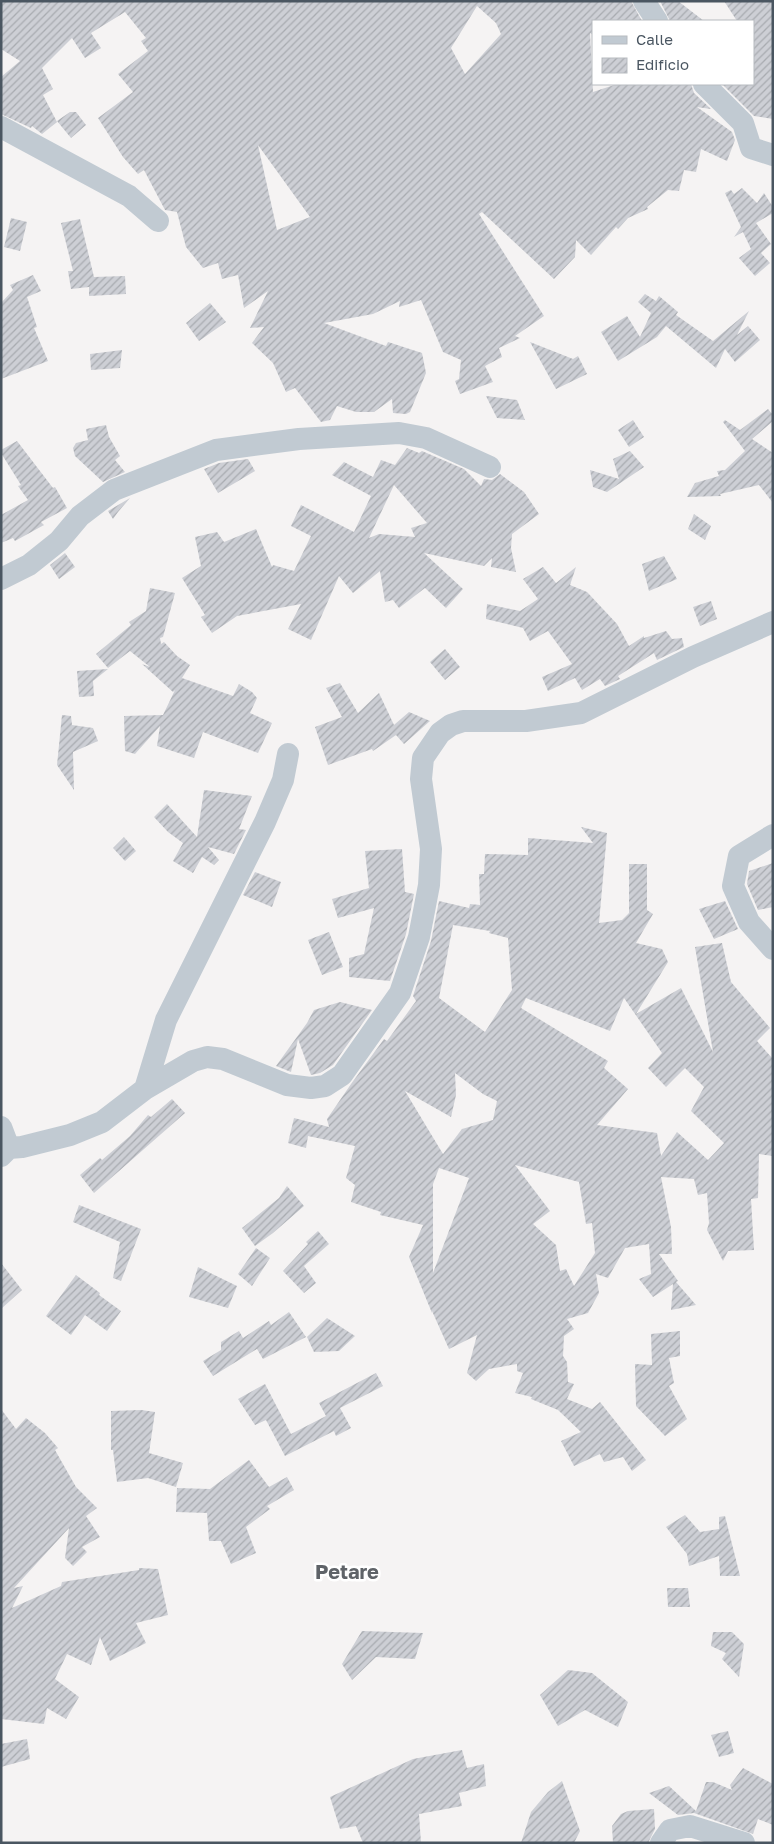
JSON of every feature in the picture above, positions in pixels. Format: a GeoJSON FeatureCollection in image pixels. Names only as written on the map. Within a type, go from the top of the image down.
{"type":"FeatureCollection","features":[{"type":"Feature","properties":{"kind":"street"},"geometry":{"type":"LineString","coordinates":[[644,1],[656,20]]}},
{"type":"Feature","properties":{"kind":"street"},"geometry":{"type":"LineString","coordinates":[[705,85],[743,123],[751,148],[773,155]]}},
{"type":"Feature","properties":{"kind":"street"},"geometry":{"type":"LineString","coordinates":[[1,127],[129,196],[158,221]]}},
{"type":"Feature","properties":{"kind":"street"},"geometry":{"type":"LineString","coordinates":[[1,579],[29,565],[59,541],[80,516],[114,490],[216,450],[299,439],[399,433],[426,438],[490,467]]}},
{"type":"Feature","properties":{"kind":"street"},"geometry":{"type":"LineString","coordinates":[[4,1144],[22,1147],[70,1135],[102,1122],[145,1088],[193,1061],[207,1057],[223,1059],[287,1085],[310,1088],[325,1086],[342,1075],[400,993],[419,937],[429,885],[431,849],[421,779],[423,758],[440,734],[451,725],[463,721],[526,722],[581,713],[693,658],[773,622]]}},
{"type":"Feature","properties":{"kind":"street"},"geometry":{"type":"LineString","coordinates":[[145,1088],[166,1020],[265,822],[283,780],[288,754]]}},
{"type":"Feature","properties":{"kind":"street"},"geometry":{"type":"LineString","coordinates":[[773,835],[739,856],[733,886],[750,922],[773,949]]}},
{"type":"Feature","properties":{"kind":"street"},"geometry":{"type":"LineString","coordinates":[[661,1843],[670,1830],[690,1826],[744,1843]]}},
{"type":"Feature","properties":{"kind":"building"},"geometry":{"type":"Polygon","coordinates":[[[1,1],[631,1],[641,20],[592,20],[592,34],[590,33],[593,92],[614,85],[691,85],[694,93],[711,109],[697,107],[732,132],[735,140],[727,161],[701,149],[696,172],[684,170],[679,191],[668,190],[647,207],[648,209],[628,218],[618,229],[616,227],[591,255],[576,240],[575,257],[554,279],[482,212],[479,214],[544,316],[515,336],[520,338],[499,348],[502,357],[485,366],[493,382],[460,394],[455,381],[459,379],[461,360],[443,352],[421,300],[399,307],[400,301],[373,314],[324,323],[386,346],[388,342],[422,353],[426,373],[410,412],[406,414],[393,413],[392,399],[374,412],[356,412],[337,406],[330,420],[321,422],[295,388],[286,392],[273,363],[252,343],[264,327],[250,328],[268,291],[244,308],[238,275],[222,279],[218,263],[203,268],[186,247],[177,212],[165,210],[144,170],[138,174],[123,157],[98,118],[133,92],[118,74],[148,51],[141,41],[146,38],[125,12],[91,33],[101,48],[85,58],[72,38],[42,68],[53,89],[43,95],[57,122],[42,134],[32,126],[31,128],[1,114],[1,77],[20,61],[1,49],[1,1]],[[477,6],[451,48],[465,74],[501,34],[496,23],[477,6]],[[258,145],[277,230],[310,217],[258,145]]]}},
{"type":"Feature","properties":{"kind":"building"},"geometry":{"type":"Polygon","coordinates":[[[660,1],[678,1],[703,20],[670,20],[660,1]]]}},
{"type":"Feature","properties":{"kind":"building"},"geometry":{"type":"Polygon","coordinates":[[[724,1],[773,1],[773,119],[754,116],[723,85],[754,85],[754,20],[736,20],[724,1]]]}},
{"type":"Feature","properties":{"kind":"building"},"geometry":{"type":"Polygon","coordinates":[[[70,112],[76,112],[86,125],[71,138],[57,121],[70,112]]]}},
{"type":"Feature","properties":{"kind":"building"},"geometry":{"type":"Polygon","coordinates":[[[742,188],[757,203],[764,193],[773,207],[773,213],[756,223],[771,244],[761,253],[770,263],[755,276],[739,258],[751,249],[743,232],[734,237],[741,227],[725,193],[731,190],[734,194],[742,188]]]}},
{"type":"Feature","properties":{"kind":"building"},"geometry":{"type":"Polygon","coordinates":[[[11,218],[27,222],[20,251],[4,247],[11,218]]]}},
{"type":"Feature","properties":{"kind":"building"},"geometry":{"type":"Polygon","coordinates":[[[80,219],[94,277],[125,276],[126,294],[89,296],[89,287],[71,289],[68,271],[73,271],[61,223],[80,219]]]}},
{"type":"Feature","properties":{"kind":"building"},"geometry":{"type":"Polygon","coordinates":[[[33,275],[41,291],[27,297],[37,327],[34,328],[48,361],[1,379],[1,303],[13,290],[10,285],[33,275]]]}},
{"type":"Feature","properties":{"kind":"building"},"geometry":{"type":"Polygon","coordinates":[[[645,294],[656,301],[659,296],[678,312],[676,315],[713,341],[749,311],[737,335],[748,326],[760,340],[735,362],[725,349],[716,368],[666,326],[657,337],[618,361],[601,332],[627,316],[640,337],[651,313],[638,302],[645,294]]]}},
{"type":"Feature","properties":{"kind":"building"},"geometry":{"type":"Polygon","coordinates":[[[210,303],[226,322],[199,341],[186,323],[210,303]]]}},
{"type":"Feature","properties":{"kind":"building"},"geometry":{"type":"Polygon","coordinates":[[[530,342],[573,359],[578,356],[587,374],[556,389],[530,342]]]}},
{"type":"Feature","properties":{"kind":"building"},"geometry":{"type":"Polygon","coordinates":[[[122,350],[120,368],[91,370],[90,354],[122,350]]]}},
{"type":"Feature","properties":{"kind":"building"},"geometry":{"type":"Polygon","coordinates":[[[486,396],[517,400],[525,420],[497,418],[486,396]]]}},
{"type":"Feature","properties":{"kind":"building"},"geometry":{"type":"Polygon","coordinates":[[[768,409],[773,415],[773,421],[752,439],[773,453],[773,503],[759,485],[720,494],[721,496],[687,497],[695,483],[719,476],[717,471],[725,470],[745,451],[723,422],[725,420],[740,430],[768,409]]]}},
{"type":"Feature","properties":{"kind":"building"},"geometry":{"type":"Polygon","coordinates":[[[633,420],[644,437],[629,447],[618,430],[633,420]]]}},
{"type":"Feature","properties":{"kind":"building"},"geometry":{"type":"Polygon","coordinates":[[[106,425],[109,437],[120,456],[115,460],[125,472],[103,482],[75,456],[73,448],[76,443],[88,440],[86,429],[106,425]]]}},
{"type":"Feature","properties":{"kind":"building"},"geometry":{"type":"Polygon","coordinates":[[[17,441],[53,488],[55,487],[67,508],[41,522],[44,525],[15,541],[13,538],[1,543],[1,515],[28,500],[18,486],[21,485],[1,453],[1,450],[17,441]]]}},
{"type":"Feature","properties":{"kind":"building"},"geometry":{"type":"Polygon","coordinates":[[[407,448],[419,453],[422,451],[464,469],[481,486],[484,479],[492,480],[500,474],[524,492],[539,514],[512,534],[511,548],[516,572],[491,567],[492,558],[484,566],[424,553],[463,589],[446,608],[425,588],[399,608],[393,600],[385,602],[380,571],[353,593],[339,576],[311,640],[288,629],[301,604],[237,616],[212,633],[201,617],[205,615],[182,578],[201,566],[195,537],[217,532],[224,542],[256,529],[272,567],[273,565],[294,571],[311,536],[291,526],[301,505],[354,532],[371,496],[332,475],[344,462],[373,477],[381,460],[395,465],[407,448]],[[394,485],[369,538],[379,534],[415,537],[411,528],[427,523],[394,485]]]}},
{"type":"Feature","properties":{"kind":"building"},"geometry":{"type":"Polygon","coordinates":[[[630,451],[644,467],[607,492],[593,487],[590,470],[619,479],[613,459],[630,451]]]}},
{"type":"Feature","properties":{"kind":"building"},"geometry":{"type":"Polygon","coordinates":[[[248,459],[255,471],[218,493],[204,469],[219,463],[248,459]]]}},
{"type":"Feature","properties":{"kind":"building"},"geometry":{"type":"Polygon","coordinates":[[[130,498],[118,512],[113,519],[108,511],[130,498]]]}},
{"type":"Feature","properties":{"kind":"building"},"geometry":{"type":"Polygon","coordinates":[[[694,514],[711,526],[705,540],[688,529],[694,514]]]}},
{"type":"Feature","properties":{"kind":"building"},"geometry":{"type":"Polygon","coordinates":[[[65,553],[75,567],[59,579],[50,565],[65,553]]]}},
{"type":"Feature","properties":{"kind":"building"},"geometry":{"type":"Polygon","coordinates":[[[664,556],[677,579],[649,591],[642,564],[664,556]]]}},
{"type":"Feature","properties":{"kind":"building"},"geometry":{"type":"Polygon","coordinates":[[[543,567],[556,583],[576,567],[570,585],[587,592],[617,624],[629,646],[644,636],[644,638],[666,631],[672,639],[682,638],[684,647],[657,660],[654,653],[618,676],[620,679],[605,686],[600,679],[582,690],[575,678],[548,691],[542,677],[572,664],[548,631],[530,641],[523,628],[486,619],[487,604],[520,611],[538,599],[523,579],[543,567]]]}},
{"type":"Feature","properties":{"kind":"building"},"geometry":{"type":"Polygon","coordinates":[[[150,588],[175,593],[163,637],[160,638],[161,644],[164,642],[177,656],[190,665],[182,678],[233,696],[239,684],[252,692],[257,698],[250,713],[272,723],[258,753],[203,732],[194,758],[157,746],[160,726],[135,754],[125,751],[124,716],[163,715],[175,690],[173,692],[142,664],[150,667],[130,651],[108,668],[96,654],[131,625],[129,622],[146,611],[150,588]]]}},
{"type":"Feature","properties":{"kind":"building"},"geometry":{"type":"Polygon","coordinates":[[[711,601],[717,619],[700,626],[693,607],[711,601]]]}},
{"type":"Feature","properties":{"kind":"building"},"geometry":{"type":"Polygon","coordinates":[[[445,649],[460,667],[445,680],[430,662],[445,649]]]}},
{"type":"Feature","properties":{"kind":"building"},"geometry":{"type":"Polygon","coordinates":[[[108,669],[93,681],[94,696],[79,697],[77,671],[108,669]]]}},
{"type":"Feature","properties":{"kind":"building"},"geometry":{"type":"Polygon","coordinates":[[[340,683],[358,713],[379,693],[394,725],[409,712],[430,721],[404,744],[396,735],[373,751],[372,749],[328,765],[315,727],[342,717],[326,688],[340,683]]]}},
{"type":"Feature","properties":{"kind":"building"},"geometry":{"type":"Polygon","coordinates":[[[62,715],[71,716],[72,725],[93,728],[98,741],[73,752],[74,790],[57,765],[62,715]]]}},
{"type":"Feature","properties":{"kind":"building"},"geometry":{"type":"Polygon","coordinates":[[[204,790],[252,796],[239,829],[246,830],[234,854],[208,847],[219,860],[214,865],[202,857],[193,873],[173,861],[183,843],[168,832],[154,817],[167,804],[197,837],[204,790]]]}},
{"type":"Feature","properties":{"kind":"building"},"geometry":{"type":"Polygon","coordinates":[[[581,827],[607,833],[599,923],[622,920],[629,913],[629,864],[647,864],[647,910],[653,914],[636,943],[662,949],[668,962],[636,1014],[681,988],[713,1052],[695,947],[722,943],[731,982],[770,1028],[757,1041],[773,1059],[773,1156],[759,1154],[758,1198],[751,1199],[754,1250],[728,1251],[723,1261],[707,1230],[709,1223],[707,1193],[698,1195],[694,1179],[661,1177],[671,1227],[672,1254],[659,1254],[678,1281],[676,1282],[696,1305],[671,1310],[673,1284],[653,1297],[639,1279],[651,1274],[649,1244],[625,1248],[608,1278],[596,1274],[599,1293],[588,1313],[567,1319],[574,1329],[564,1336],[563,1356],[567,1362],[568,1382],[574,1384],[567,1399],[592,1409],[600,1402],[646,1460],[632,1471],[623,1457],[604,1462],[600,1454],[574,1466],[561,1441],[581,1432],[558,1410],[531,1399],[532,1397],[515,1393],[523,1373],[517,1371],[517,1364],[489,1369],[476,1381],[467,1373],[477,1335],[449,1349],[409,1257],[423,1225],[380,1215],[381,1212],[351,1202],[355,1185],[346,1178],[355,1146],[308,1136],[306,1148],[288,1143],[294,1118],[329,1127],[327,1119],[351,1084],[384,1039],[387,1041],[416,1001],[413,996],[431,941],[439,901],[469,908],[470,904],[480,905],[479,874],[484,874],[485,854],[528,855],[528,838],[593,843],[581,827]],[[453,925],[439,998],[485,1032],[512,990],[508,938],[489,933],[490,931],[453,925]],[[526,998],[521,1008],[608,1061],[604,1068],[628,1089],[597,1125],[657,1133],[661,1156],[677,1132],[708,1160],[724,1143],[691,1111],[704,1087],[685,1068],[666,1087],[648,1068],[662,1053],[624,998],[610,1031],[526,998]],[[455,1073],[456,1095],[451,1117],[405,1091],[443,1154],[462,1129],[493,1120],[497,1101],[483,1094],[455,1073]],[[515,1165],[550,1211],[533,1224],[556,1245],[560,1271],[566,1269],[574,1286],[595,1253],[592,1223],[586,1224],[579,1182],[515,1165]],[[439,1168],[433,1184],[433,1273],[469,1178],[439,1168]]]}},
{"type":"Feature","properties":{"kind":"building"},"geometry":{"type":"Polygon","coordinates":[[[124,837],[136,851],[125,861],[113,848],[124,837]]]}},
{"type":"Feature","properties":{"kind":"building"},"geometry":{"type":"Polygon","coordinates":[[[402,849],[405,892],[414,894],[406,934],[390,981],[349,977],[349,958],[364,954],[374,908],[338,918],[332,899],[369,888],[365,851],[402,849]]]}},
{"type":"Feature","properties":{"kind":"building"},"geometry":{"type":"Polygon","coordinates":[[[773,863],[773,907],[758,910],[747,884],[749,871],[773,863]]]}},
{"type":"Feature","properties":{"kind":"building"},"geometry":{"type":"Polygon","coordinates":[[[255,872],[281,882],[272,907],[243,895],[255,872]]]}},
{"type":"Feature","properties":{"kind":"building"},"geometry":{"type":"Polygon","coordinates":[[[725,901],[738,929],[714,939],[699,909],[725,901]]]}},
{"type":"Feature","properties":{"kind":"building"},"geometry":{"type":"Polygon","coordinates":[[[329,932],[343,967],[322,975],[308,940],[329,932]]]}},
{"type":"Feature","properties":{"kind":"building"},"geometry":{"type":"Polygon","coordinates":[[[340,1002],[372,1010],[333,1065],[320,1073],[311,1075],[298,1039],[291,1072],[276,1066],[307,1023],[314,1010],[340,1002]]]}},
{"type":"Feature","properties":{"kind":"building"},"geometry":{"type":"Polygon","coordinates":[[[172,1099],[185,1113],[94,1193],[80,1175],[100,1158],[102,1160],[130,1136],[148,1115],[151,1117],[172,1099]]]}},
{"type":"Feature","properties":{"kind":"building"},"geometry":{"type":"Polygon","coordinates":[[[287,1186],[304,1206],[255,1246],[242,1228],[279,1198],[287,1186]]]}},
{"type":"Feature","properties":{"kind":"building"},"geometry":{"type":"Polygon","coordinates":[[[79,1205],[141,1229],[121,1281],[113,1278],[120,1242],[73,1222],[79,1205]]]}},
{"type":"Feature","properties":{"kind":"building"},"geometry":{"type":"Polygon","coordinates":[[[318,1231],[329,1244],[304,1266],[316,1283],[304,1293],[283,1271],[308,1244],[306,1242],[318,1231]]]}},
{"type":"Feature","properties":{"kind":"building"},"geometry":{"type":"Polygon","coordinates":[[[256,1248],[270,1258],[252,1286],[238,1274],[256,1248]]]}},
{"type":"Feature","properties":{"kind":"building"},"geometry":{"type":"Polygon","coordinates":[[[1,1263],[22,1290],[1,1309],[1,1263]]]}},
{"type":"Feature","properties":{"kind":"building"},"geometry":{"type":"Polygon","coordinates":[[[198,1267],[237,1286],[228,1308],[189,1297],[198,1267]]]}},
{"type":"Feature","properties":{"kind":"building"},"geometry":{"type":"Polygon","coordinates":[[[76,1275],[121,1311],[107,1331],[85,1315],[71,1335],[46,1316],[76,1275]]]}},
{"type":"Feature","properties":{"kind":"building"},"geometry":{"type":"Polygon","coordinates":[[[289,1312],[306,1337],[263,1359],[257,1349],[213,1376],[203,1361],[221,1350],[221,1342],[239,1331],[243,1338],[269,1321],[271,1325],[289,1312]]]}},
{"type":"Feature","properties":{"kind":"building"},"geometry":{"type":"Polygon","coordinates":[[[327,1318],[355,1336],[339,1351],[314,1352],[307,1337],[327,1318]]]}},
{"type":"Feature","properties":{"kind":"building"},"geometry":{"type":"Polygon","coordinates":[[[680,1331],[680,1356],[669,1358],[674,1383],[669,1386],[687,1419],[665,1436],[636,1406],[635,1364],[652,1365],[651,1334],[680,1331]]]}},
{"type":"Feature","properties":{"kind":"building"},"geometry":{"type":"Polygon","coordinates":[[[376,1373],[383,1386],[340,1408],[351,1428],[336,1436],[334,1431],[285,1456],[266,1420],[255,1425],[238,1399],[265,1384],[291,1434],[326,1416],[319,1403],[376,1373]]]}},
{"type":"Feature","properties":{"kind":"building"},"geometry":{"type":"Polygon","coordinates":[[[1,1409],[16,1429],[26,1418],[45,1433],[58,1448],[55,1450],[76,1487],[97,1508],[86,1516],[100,1537],[82,1547],[87,1552],[73,1566],[65,1558],[69,1528],[14,1588],[23,1586],[12,1608],[61,1586],[62,1582],[139,1570],[139,1568],[158,1569],[168,1615],[136,1623],[146,1643],[110,1661],[100,1637],[91,1665],[67,1654],[55,1679],[79,1697],[66,1719],[47,1708],[44,1724],[1,1719],[1,1409]]]}},
{"type":"Feature","properties":{"kind":"building"},"geometry":{"type":"Polygon","coordinates":[[[141,1410],[155,1412],[149,1453],[183,1463],[176,1487],[148,1478],[117,1482],[113,1450],[111,1450],[111,1411],[141,1410]]]}},
{"type":"Feature","properties":{"kind":"building"},"geometry":{"type":"Polygon","coordinates":[[[249,1460],[269,1487],[287,1477],[294,1490],[267,1506],[270,1509],[246,1527],[256,1553],[231,1564],[221,1541],[209,1541],[207,1513],[176,1512],[177,1488],[210,1489],[249,1460]]]}},
{"type":"Feature","properties":{"kind":"building"},"geometry":{"type":"Polygon","coordinates":[[[685,1515],[700,1532],[719,1529],[719,1517],[725,1516],[740,1576],[720,1576],[719,1556],[689,1566],[687,1554],[666,1527],[685,1515]]]}},
{"type":"Feature","properties":{"kind":"building"},"geometry":{"type":"Polygon","coordinates":[[[667,1588],[688,1588],[690,1607],[668,1607],[667,1588]]]}},
{"type":"Feature","properties":{"kind":"building"},"geometry":{"type":"Polygon","coordinates":[[[362,1631],[423,1633],[415,1659],[376,1657],[352,1680],[342,1664],[362,1631]]]}},
{"type":"Feature","properties":{"kind":"building"},"geometry":{"type":"Polygon","coordinates":[[[713,1632],[732,1632],[744,1644],[739,1677],[722,1659],[726,1653],[711,1646],[713,1632]]]}},
{"type":"Feature","properties":{"kind":"building"},"geometry":{"type":"Polygon","coordinates":[[[568,1670],[592,1673],[628,1702],[618,1727],[585,1710],[558,1726],[540,1695],[568,1670]]]}},
{"type":"Feature","properties":{"kind":"building"},"geometry":{"type":"Polygon","coordinates":[[[728,1731],[734,1753],[719,1757],[711,1735],[728,1731]]]}},
{"type":"Feature","properties":{"kind":"building"},"geometry":{"type":"Polygon","coordinates":[[[27,1739],[30,1759],[1,1767],[1,1744],[27,1739]]]}},
{"type":"Feature","properties":{"kind":"building"},"geometry":{"type":"Polygon","coordinates":[[[462,1750],[467,1768],[484,1764],[486,1786],[459,1793],[462,1806],[419,1814],[421,1843],[363,1843],[356,1826],[340,1829],[330,1797],[413,1759],[462,1750]]]}},
{"type":"Feature","properties":{"kind":"building"},"geometry":{"type":"Polygon","coordinates":[[[743,1768],[773,1784],[773,1825],[758,1819],[753,1834],[694,1813],[678,1815],[649,1793],[669,1786],[696,1811],[706,1782],[713,1782],[732,1790],[730,1785],[743,1768]]]}},
{"type":"Feature","properties":{"kind":"building"},"geometry":{"type":"Polygon","coordinates":[[[562,1781],[580,1831],[574,1843],[521,1843],[531,1812],[548,1792],[562,1781]]]}},
{"type":"Feature","properties":{"kind":"building"},"geometry":{"type":"Polygon","coordinates":[[[654,1809],[655,1829],[648,1843],[613,1843],[612,1826],[621,1814],[628,1811],[654,1809]]]}},
{"type":"Feature","properties":{"kind":"district","name":"Petare"},"geometry":{"type":"Point","coordinates":[347,1571]}}]}
